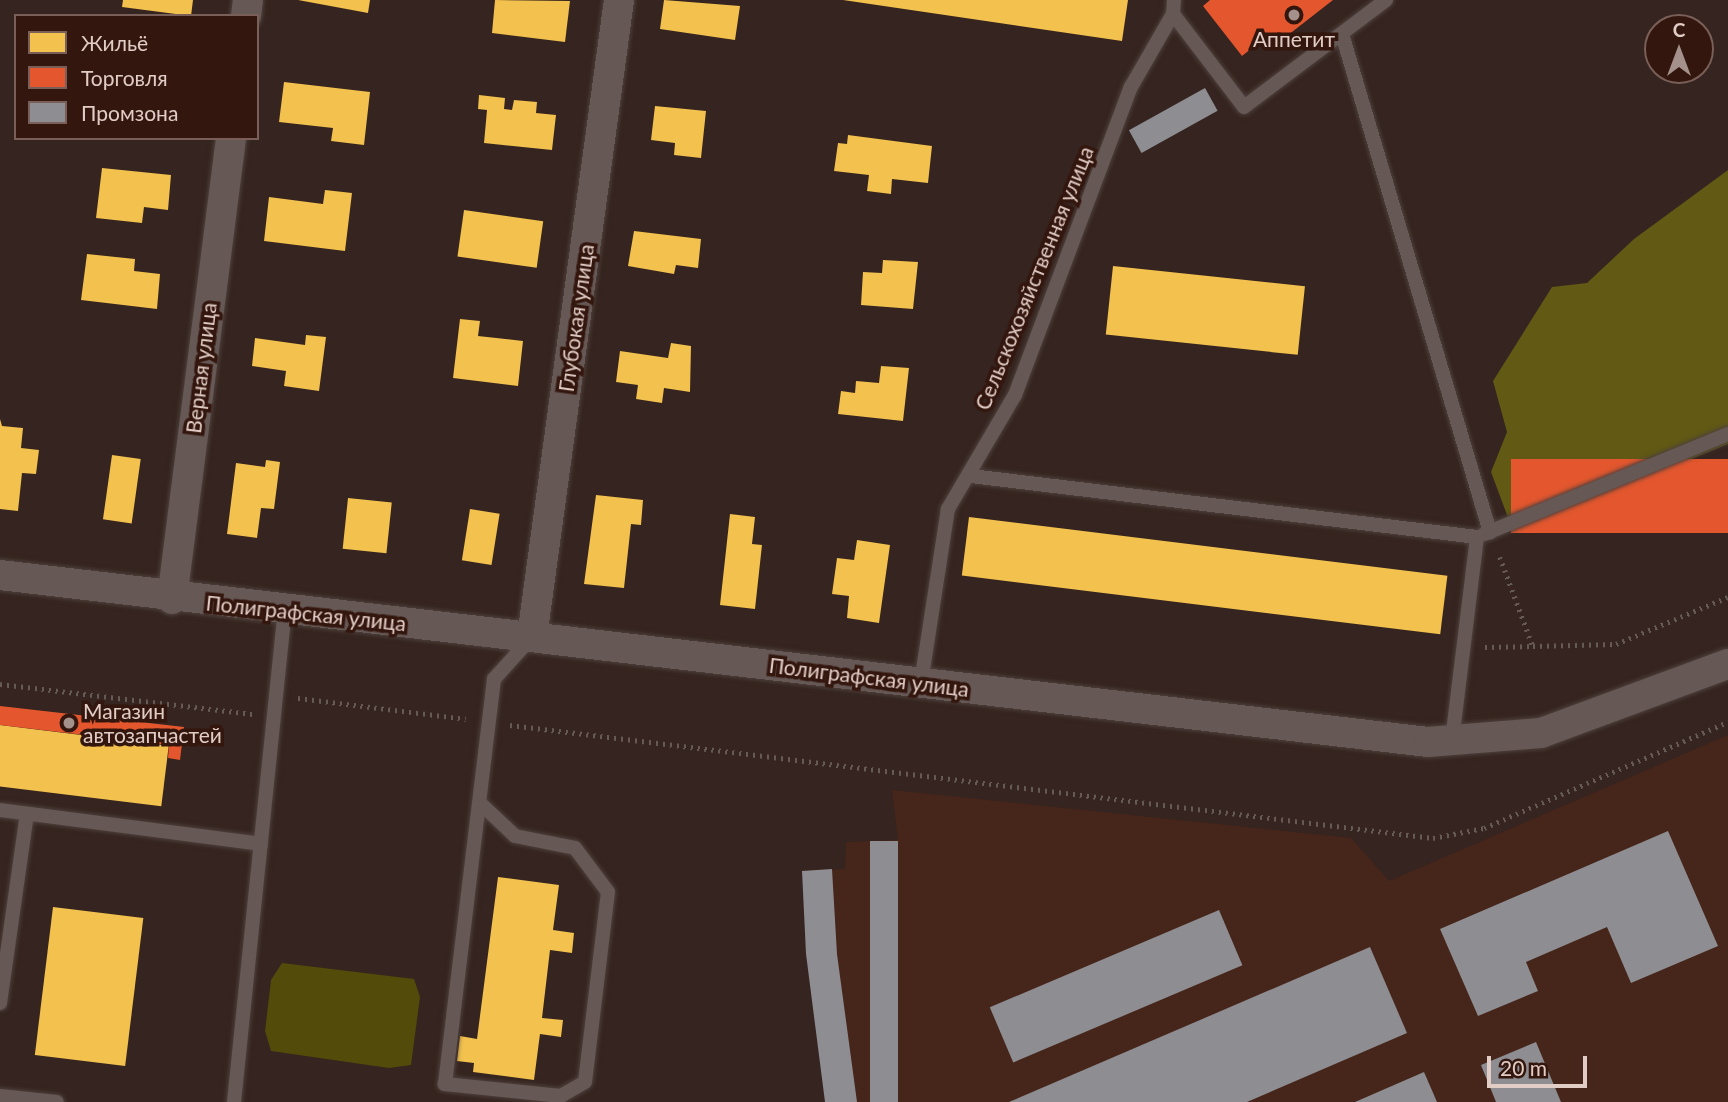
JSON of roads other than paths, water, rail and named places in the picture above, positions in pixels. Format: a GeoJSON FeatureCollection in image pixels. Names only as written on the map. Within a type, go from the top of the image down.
{"type":"FeatureCollection","features":[{"type":"Feature","properties":{"kind":"street","name":"Глубокая улица"},"geometry":{"type":"LineString","coordinates":[[532,637],[619,0]]}},
{"type":"Feature","properties":{"kind":"street","name":"Верная улица"},"geometry":{"type":"LineString","coordinates":[[172,599],[231,140]]}},
{"type":"Feature","properties":{"kind":"street","name":"Полиграфская улица"},"geometry":{"type":"LineString","coordinates":[[0,575],[172,599],[532,637],[1452,742],[1541,733],[1728,664]]}},
{"type":"Feature","properties":{"kind":"lane"},"geometry":{"type":"LineString","coordinates":[[1174,7],[1244,107],[1386,0]]}},
{"type":"Feature","properties":{"kind":"lane","name":"Сельскохозяйственная улица"},"geometry":{"type":"LineString","coordinates":[[921,683],[948,509],[971,476],[1015,394],[1131,87],[1174,7]]}},
{"type":"Feature","properties":{"kind":"lane"},"geometry":{"type":"LineString","coordinates":[[1342,34],[1484,534],[1463,648],[1452,742]]}},
{"type":"Feature","properties":{"kind":"lane"},"geometry":{"type":"LineString","coordinates":[[971,476],[1484,534],[1728,434]]}},
{"type":"Feature","properties":{"kind":"lane"},"geometry":{"type":"LineString","coordinates":[[234,1102],[285,610]]}},
{"type":"Feature","properties":{"kind":"lane"},"geometry":{"type":"LineString","coordinates":[[480,803],[515,836],[575,848],[608,892],[585,1082],[561,1096],[444,1084],[494,679],[532,637]]}},
{"type":"Feature","properties":{"kind":"lane"},"geometry":{"type":"LineString","coordinates":[[0,810],[261,844]]}},
{"type":"Feature","properties":{"kind":"lane"},"geometry":{"type":"LineString","coordinates":[[0,1003],[27,814]]}},
{"type":"Feature","properties":{"kind":"lane"},"geometry":{"type":"LineString","coordinates":[[0,1096],[57,1102]]}},
{"type":"Feature","properties":{"kind":"place","name":"Аппетит"},"geometry":{"type":"Point","coordinates":[1294,15]}},
{"type":"Feature","properties":{"kind":"place","name":"Магазин автозапчастей"},"geometry":{"type":"Point","coordinates":[69,723]}}]}
